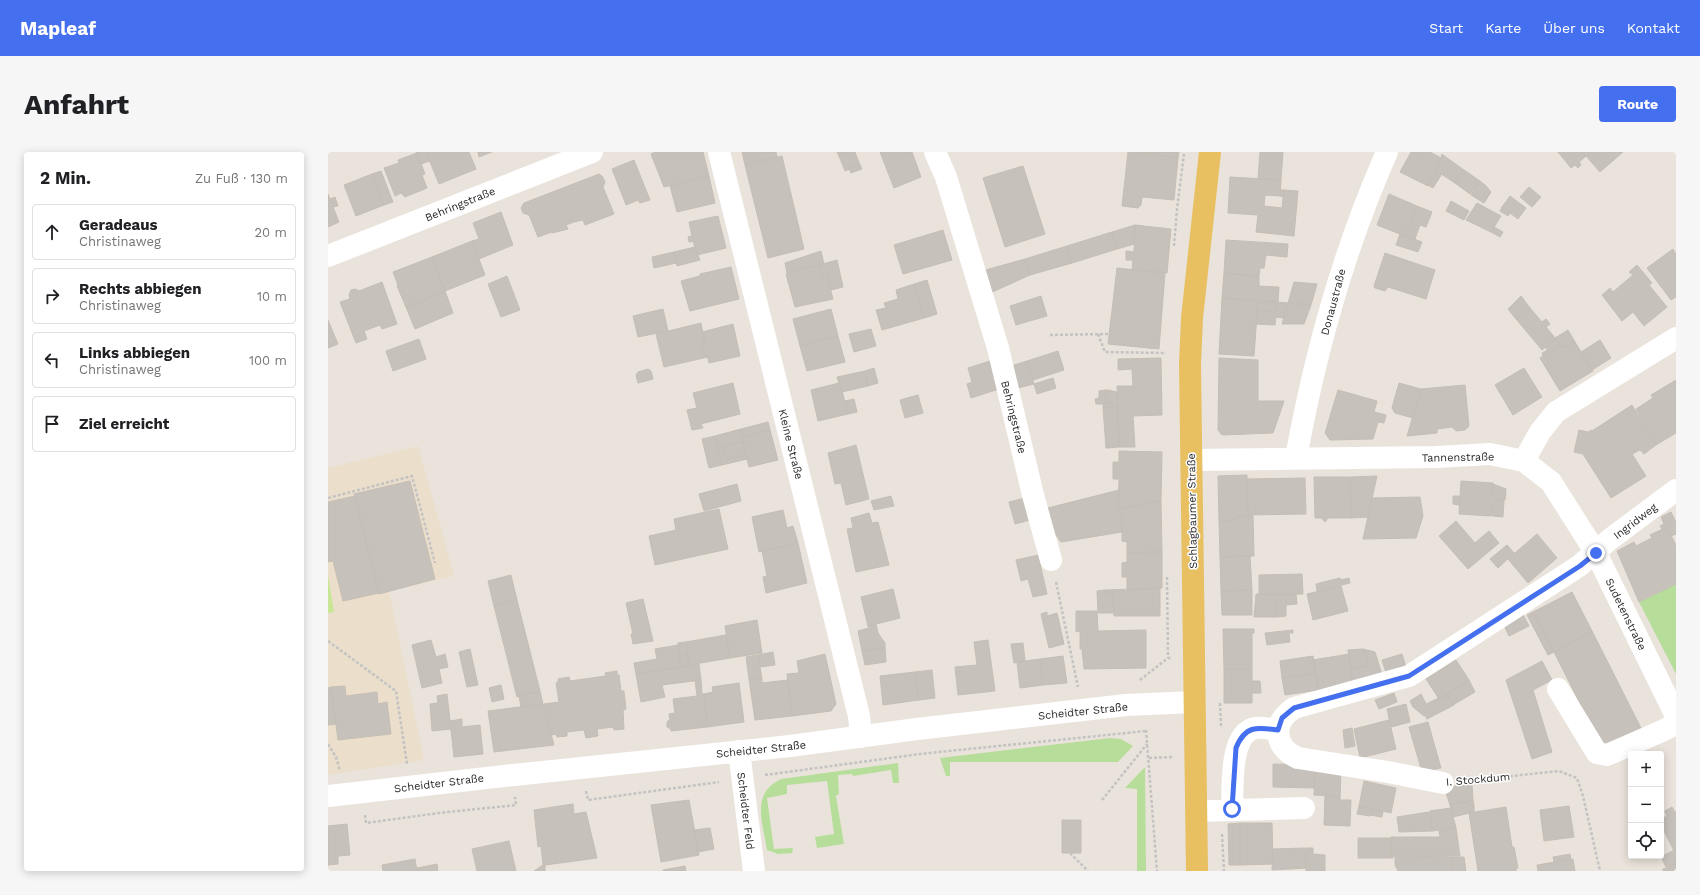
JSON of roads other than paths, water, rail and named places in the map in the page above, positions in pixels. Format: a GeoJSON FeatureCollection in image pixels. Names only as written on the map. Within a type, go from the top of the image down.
{"type":"FeatureCollection","features":[{"type":"Feature","properties":{"kind":"main road","name":"Schlagbaumer Straße"},"geometry":{"type":"LineString","coordinates":[[1197,871],[1190,365],[1192,318],[1210,152]]}},
{"type":"Feature","properties":{"kind":"street","name":"Behringstraße"},"geometry":{"type":"LineString","coordinates":[[328,256],[592,152]]}},
{"type":"Feature","properties":{"kind":"street","name":"Kleine Straße"},"geometry":{"type":"LineString","coordinates":[[719,152],[859,716],[861,737]]}},
{"type":"Feature","properties":{"kind":"street","name":"Behringstraße"},"geometry":{"type":"LineString","coordinates":[[935,152],[946,177],[998,348],[1033,495],[1051,560]]}},
{"type":"Feature","properties":{"kind":"street","name":"Donaustraße"},"geometry":{"type":"LineString","coordinates":[[1296,458],[1320,351],[1346,256],[1369,192],[1387,152]]}},
{"type":"Feature","properties":{"kind":"street"},"geometry":{"type":"LineString","coordinates":[[1524,461],[1540,432],[1556,412],[1676,338]]}},
{"type":"Feature","properties":{"kind":"street","name":"Tannenstraße"},"geometry":{"type":"LineString","coordinates":[[1192,460],[1436,457],[1490,454],[1524,461]]}},
{"type":"Feature","properties":{"kind":"street","name":"Sudetenstraße"},"geometry":{"type":"LineString","coordinates":[[1524,461],[1551,482],[1596,553],[1676,716]]}},
{"type":"Feature","properties":{"kind":"street","name":"Ingridweg"},"geometry":{"type":"LineString","coordinates":[[1278,730],[1282,718],[1294,708],[1409,676],[1580,566],[1609,540],[1676,490]]}},
{"type":"Feature","properties":{"kind":"street"},"geometry":{"type":"LineString","coordinates":[[1558,689],[1597,753],[1607,755],[1676,724]]}},
{"type":"Feature","properties":{"kind":"street","name":"Scheidter Straße"},"geometry":{"type":"LineString","coordinates":[[328,796],[520,774],[738,752],[1118,706],[1194,702]]}},
{"type":"Feature","properties":{"kind":"street"},"geometry":{"type":"LineString","coordinates":[[1232,809],[1236,748],[1240,739],[1248,731],[1255,728],[1278,730]]}},
{"type":"Feature","properties":{"kind":"street","name":"I. Stockdum"},"geometry":{"type":"LineString","coordinates":[[1278,730],[1279,739],[1284,749],[1290,755],[1298,758],[1388,772],[1444,783]]}},
{"type":"Feature","properties":{"kind":"street","name":"Scheidter Feld"},"geometry":{"type":"LineString","coordinates":[[738,752],[754,871]]}},
{"type":"Feature","properties":{"kind":"street"},"geometry":{"type":"LineString","coordinates":[[1197,811],[1304,808]]}}]}
